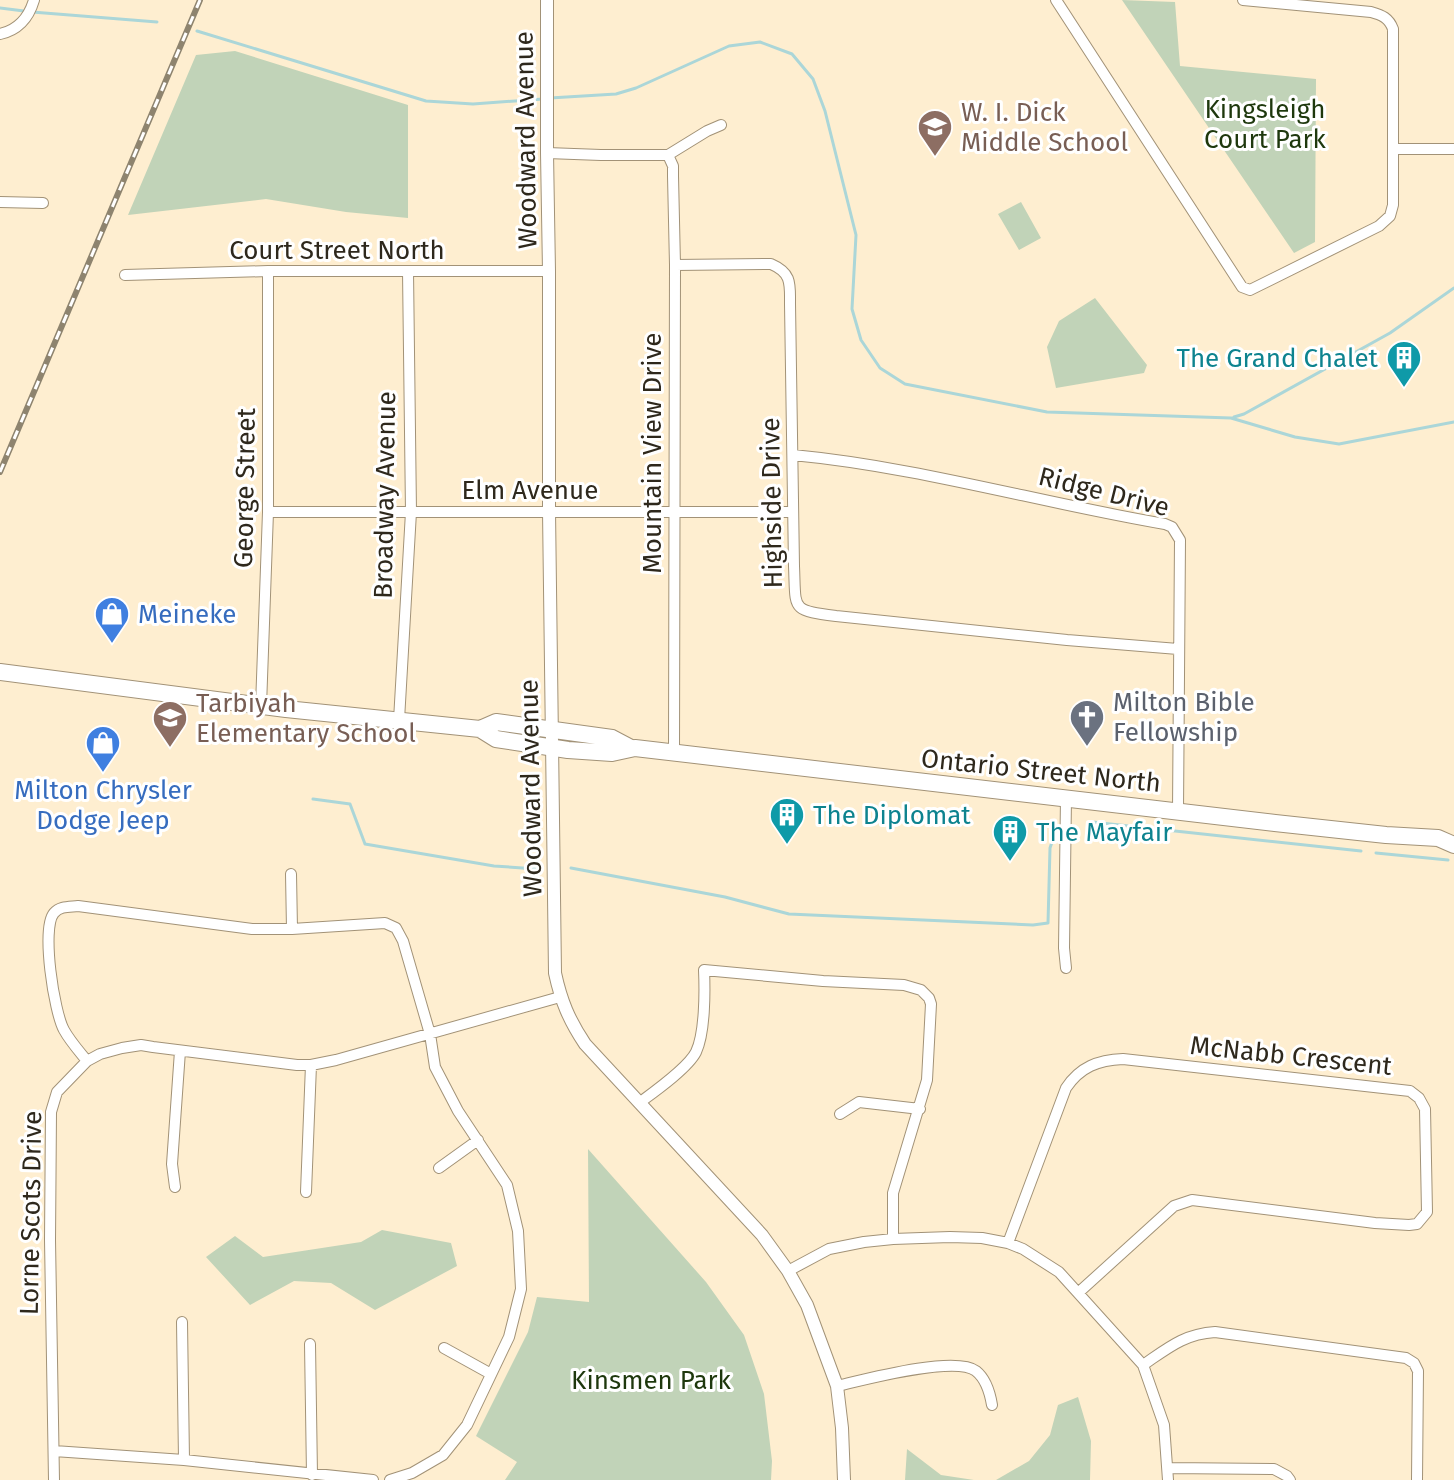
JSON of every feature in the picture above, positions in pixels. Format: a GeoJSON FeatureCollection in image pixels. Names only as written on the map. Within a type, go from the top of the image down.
{"type":"FeatureCollection","features":[{"type":"Feature","properties":{"kind":"main road","name":"Ontario Street North"},"geometry":{"type":"LineString","coordinates":[[0,672],[172,696],[480,729],[496,739],[552,748],[612,753],[631,748],[674,752],[1378,835],[1438,838],[1451,842]]}},
{"type":"Feature","properties":{"kind":"main road","name":"Ontario Street North"},"geometry":{"type":"LineString","coordinates":[[480,729],[496,722],[612,738],[631,748]]}},
{"type":"Feature","properties":{"kind":"street","name":"Woodward Avenue"},"geometry":{"type":"LineString","coordinates":[[547,0],[555,973],[569,1021],[585,1044],[762,1235],[788,1271],[807,1305],[837,1386],[844,1480]]}},
{"type":"Feature","properties":{"kind":"street"},"geometry":{"type":"LineString","coordinates":[[1056,0],[1242,287],[1247,290],[1384,223],[1390,216],[1394,149],[1393,29],[1384,16],[1371,12],[1243,0]]}},
{"type":"Feature","properties":{"kind":"street"},"geometry":{"type":"LineString","coordinates":[[0,34],[9,32],[24,19],[33,3]]}},
{"type":"Feature","properties":{"kind":"street"},"geometry":{"type":"LineString","coordinates":[[547,153],[668,155],[721,125]]}},
{"type":"Feature","properties":{"kind":"street"},"geometry":{"type":"LineString","coordinates":[[1394,149],[1454,149]]}},
{"type":"Feature","properties":{"kind":"street","name":"Mountain View Drive"},"geometry":{"type":"LineString","coordinates":[[668,155],[673,166],[675,265],[674,752]]}},
{"type":"Feature","properties":{"kind":"street"},"geometry":{"type":"LineString","coordinates":[[0,202],[43,203]]}},
{"type":"Feature","properties":{"kind":"street","name":"Highside Drive"},"geometry":{"type":"LineString","coordinates":[[675,265],[771,264],[787,274],[790,295],[795,597],[802,610],[1067,640],[1178,649]]}},
{"type":"Feature","properties":{"kind":"street","name":"Court Street North"},"geometry":{"type":"LineString","coordinates":[[125,275],[268,271],[549,271]]}},
{"type":"Feature","properties":{"kind":"street","name":"George Street"},"geometry":{"type":"LineString","coordinates":[[261,706],[268,512],[268,271]]}},
{"type":"Feature","properties":{"kind":"street","name":"Broadway Avenue"},"geometry":{"type":"LineString","coordinates":[[399,720],[411,512],[408,271]]}},
{"type":"Feature","properties":{"kind":"street","name":"Ridge Drive"},"geometry":{"type":"LineString","coordinates":[[793,455],[945,478],[1172,527],[1180,540],[1178,811]]}},
{"type":"Feature","properties":{"kind":"street","name":"Elm Avenue"},"geometry":{"type":"LineString","coordinates":[[268,512],[793,512]]}},
{"type":"Feature","properties":{"kind":"street"},"geometry":{"type":"LineString","coordinates":[[1066,798],[1066,968]]}},
{"type":"Feature","properties":{"kind":"street"},"geometry":{"type":"LineString","coordinates":[[291,874],[292,929]]}},
{"type":"Feature","properties":{"kind":"street"},"geometry":{"type":"LineString","coordinates":[[87,1061],[63,1030],[50,976],[49,922],[55,911],[64,907],[78,906],[252,929],[385,923],[396,928],[403,941],[430,1034],[435,1067],[458,1111],[507,1185],[518,1231],[521,1289],[509,1337],[467,1425],[443,1455],[412,1473],[390,1480]]}},
{"type":"Feature","properties":{"kind":"street"},"geometry":{"type":"LineString","coordinates":[[639,1103],[695,1055],[705,999],[704,970],[904,985],[921,990],[929,998],[931,1015],[927,1080],[893,1193],[893,1239]]}},
{"type":"Feature","properties":{"kind":"street","name":"Lorne Scots Drive"},"geometry":{"type":"LineString","coordinates":[[54,1480],[51,1112],[57,1092],[87,1061],[100,1054],[132,1046],[311,1065],[560,997]]}},
{"type":"Feature","properties":{"kind":"street"},"geometry":{"type":"LineString","coordinates":[[175,1187],[172,1164],[180,1051]]}},
{"type":"Feature","properties":{"kind":"street","name":"McNabb Crescent"},"geometry":{"type":"LineString","coordinates":[[1008,1243],[1066,1088],[1078,1074],[1097,1062],[1123,1059],[1410,1091],[1419,1098],[1425,1109],[1427,1212],[1417,1224],[1375,1223],[1192,1200],[1174,1206],[1078,1293]]}},
{"type":"Feature","properties":{"kind":"street"},"geometry":{"type":"LineString","coordinates":[[306,1192],[311,1065]]}},
{"type":"Feature","properties":{"kind":"street"},"geometry":{"type":"LineString","coordinates":[[840,1114],[859,1102],[920,1109]]}},
{"type":"Feature","properties":{"kind":"street"},"geometry":{"type":"LineString","coordinates":[[439,1168],[478,1140]]}},
{"type":"Feature","properties":{"kind":"street"},"geometry":{"type":"LineString","coordinates":[[788,1271],[829,1249],[893,1239],[982,1238],[1023,1249],[1059,1272],[1143,1365],[1164,1425],[1168,1474],[1274,1469],[1290,1480]]}},
{"type":"Feature","properties":{"kind":"street"},"geometry":{"type":"LineString","coordinates":[[182,1322],[184,1460]]}},
{"type":"Feature","properties":{"kind":"street"},"geometry":{"type":"LineString","coordinates":[[1143,1365],[1182,1338],[1215,1332],[1406,1358],[1414,1363],[1418,1371],[1417,1480]]}},
{"type":"Feature","properties":{"kind":"street"},"geometry":{"type":"LineString","coordinates":[[310,1344],[312,1475]]}},
{"type":"Feature","properties":{"kind":"street"},"geometry":{"type":"LineString","coordinates":[[444,1348],[491,1374]]}},
{"type":"Feature","properties":{"kind":"street"},"geometry":{"type":"LineString","coordinates":[[837,1386],[905,1371],[962,1366],[976,1371],[984,1381],[991,1394],[992,1405]]}},
{"type":"Feature","properties":{"kind":"street"},"geometry":{"type":"LineString","coordinates":[[54,1451],[184,1460],[373,1480]]}},
{"type":"Feature","properties":{"kind":"green space","name":"Kingsleigh Court Park"},"geometry":{"type":"Polygon","coordinates":[[[1122,0],[1175,2],[1180,66],[1316,79],[1315,242],[1294,253],[1122,0]]]}},
{"type":"Feature","properties":{"kind":"green space"},"geometry":{"type":"Polygon","coordinates":[[[235,51],[408,105],[408,218],[266,199],[128,215],[196,55],[235,51]]]}},
{"type":"Feature","properties":{"kind":"green space"},"geometry":{"type":"Polygon","coordinates":[[[1021,202],[1041,238],[1019,250],[998,214],[1021,202]]]}},
{"type":"Feature","properties":{"kind":"green space"},"geometry":{"type":"Polygon","coordinates":[[[1095,298],[1147,365],[1144,373],[1056,388],[1047,347],[1059,321],[1095,298]]]}},
{"type":"Feature","properties":{"kind":"green space","name":"Kinsmen Park"},"geometry":{"type":"Polygon","coordinates":[[[588,1149],[706,1282],[744,1335],[764,1394],[772,1461],[771,1480],[505,1480],[517,1462],[476,1436],[528,1332],[537,1297],[589,1302],[588,1149]]]}},
{"type":"Feature","properties":{"kind":"green space"},"geometry":{"type":"Polygon","coordinates":[[[382,1230],[451,1243],[457,1266],[375,1310],[331,1283],[294,1281],[250,1305],[206,1257],[235,1236],[263,1257],[361,1242],[382,1230]]]}},
{"type":"Feature","properties":{"kind":"green space"},"geometry":{"type":"Polygon","coordinates":[[[1078,1397],[1091,1441],[1090,1480],[996,1480],[1029,1461],[1050,1435],[1058,1405],[1078,1397]]]}},
{"type":"Feature","properties":{"kind":"green space"},"geometry":{"type":"Polygon","coordinates":[[[907,1449],[941,1475],[974,1480],[905,1480],[907,1449]]]}},
{"type":"Feature","properties":{"kind":"waterway"},"geometry":{"type":"LineString","coordinates":[[0,8],[24,11]]}},
{"type":"Feature","properties":{"kind":"waterway"},"geometry":{"type":"LineString","coordinates":[[32,12],[157,22]]}},
{"type":"Feature","properties":{"kind":"waterway"},"geometry":{"type":"LineString","coordinates":[[197,31],[426,101],[473,104],[543,99]]}},
{"type":"Feature","properties":{"kind":"waterway"},"geometry":{"type":"LineString","coordinates":[[550,98],[616,94],[729,46],[760,42],[792,54],[813,79],[825,111],[856,235],[852,309],[861,340],[880,368],[905,384],[1047,412],[1231,418],[1295,437],[1339,444],[1454,422]]}},
{"type":"Feature","properties":{"kind":"waterway"},"geometry":{"type":"LineString","coordinates":[[1234,417],[1390,333],[1454,288]]}},
{"type":"Feature","properties":{"kind":"waterway"},"geometry":{"type":"LineString","coordinates":[[313,799],[350,804],[365,844],[494,866],[537,869]]}},
{"type":"Feature","properties":{"kind":"waterway"},"geometry":{"type":"LineString","coordinates":[[1092,822],[1361,851]]}},
{"type":"Feature","properties":{"kind":"waterway"},"geometry":{"type":"LineString","coordinates":[[571,868],[725,897],[789,914],[1033,925],[1048,923],[1050,848],[1055,833]]}},
{"type":"Feature","properties":{"kind":"waterway"},"geometry":{"type":"LineString","coordinates":[[1376,853],[1448,860]]}},
{"type":"Feature","properties":{"kind":"railway"},"geometry":{"type":"LineString","coordinates":[[0,472],[200,0]]}},
{"type":"Feature","properties":{"kind":"place","name":"W. I. Dick Middle School"},"geometry":{"type":"Point","coordinates":[935,158]}},
{"type":"Feature","properties":{"kind":"place","name":"The Grand Chalet"},"geometry":{"type":"Point","coordinates":[1404,389]}},
{"type":"Feature","properties":{"kind":"place","name":"Meineke"},"geometry":{"type":"Point","coordinates":[112,645]}},
{"type":"Feature","properties":{"kind":"place","name":"Milton Bible Fellowship"},"geometry":{"type":"Point","coordinates":[1087,748]}},
{"type":"Feature","properties":{"kind":"place","name":"Tarbiyah Elementary School"},"geometry":{"type":"Point","coordinates":[170,749]}},
{"type":"Feature","properties":{"kind":"place","name":"Milton Chrysler Dodge Jeep"},"geometry":{"type":"Point","coordinates":[103,774]}},
{"type":"Feature","properties":{"kind":"place","name":"The Diplomat"},"geometry":{"type":"Point","coordinates":[787,846]}},
{"type":"Feature","properties":{"kind":"place","name":"The Mayfair"},"geometry":{"type":"Point","coordinates":[1010,863]}}]}
